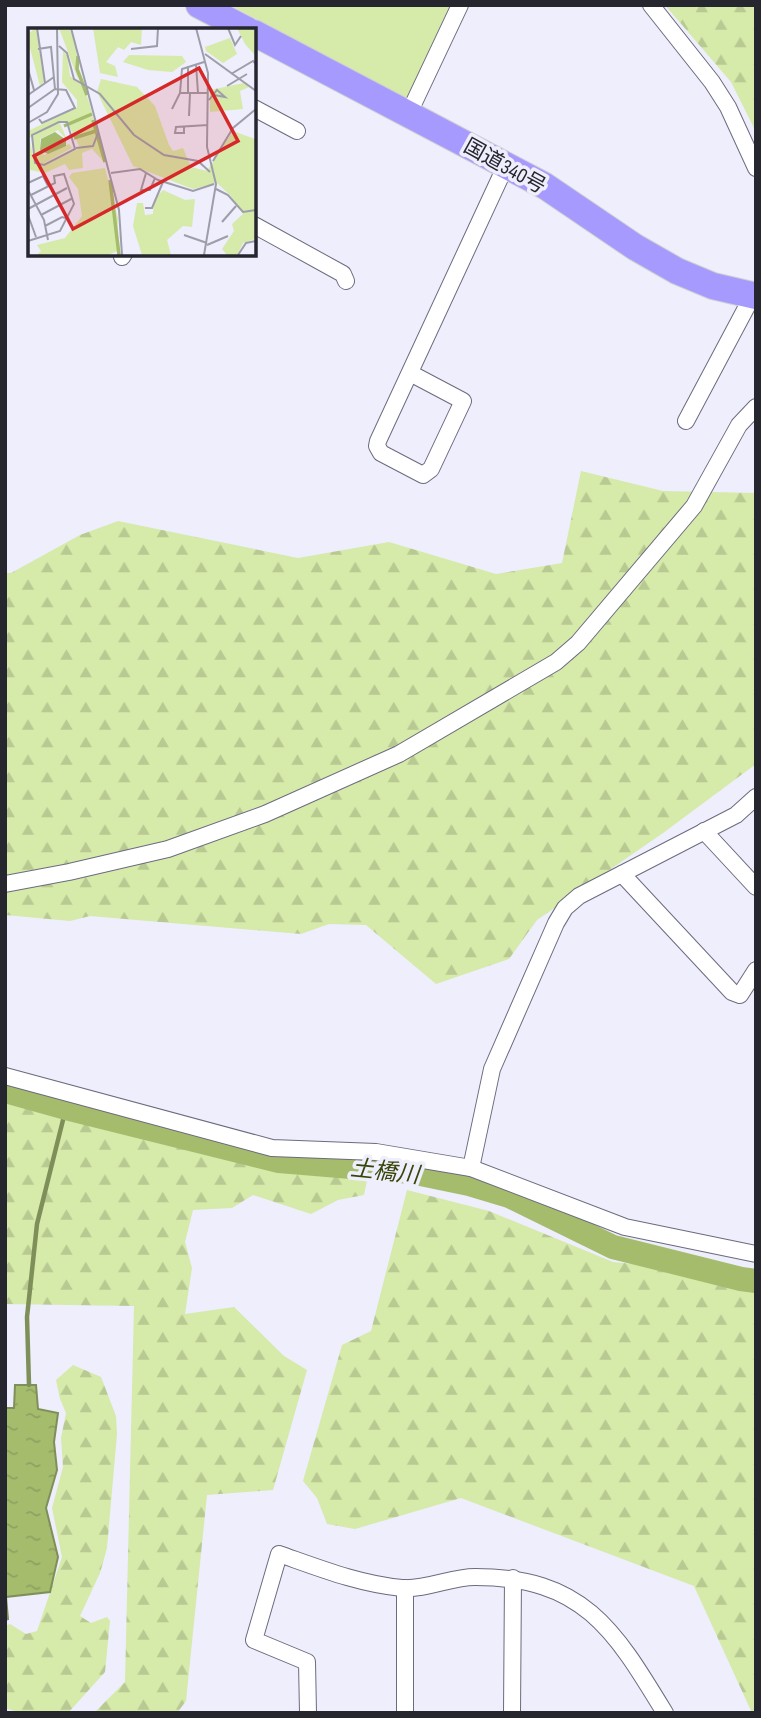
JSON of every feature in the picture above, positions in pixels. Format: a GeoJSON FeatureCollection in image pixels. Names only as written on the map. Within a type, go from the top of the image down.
{"type":"FeatureCollection","features":[{"type":"Feature","properties":{"kind":"highway"},"geometry":{"type":"LineString","coordinates":[[199,5],[243,28]]}},
{"type":"Feature","properties":{"kind":"highway","name":"国道340号"},"geometry":{"type":"LineString","coordinates":[[256,34],[545,186],[635,247],[677,271],[713,286],[754,296]]}},
{"type":"Feature","properties":{"kind":"street"},"geometry":{"type":"LineString","coordinates":[[409,113],[460,5]]}},
{"type":"Feature","properties":{"kind":"street"},"geometry":{"type":"LineString","coordinates":[[651,5],[667,29],[712,82],[728,107],[756,168]]}},
{"type":"Feature","properties":{"kind":"street"},"geometry":{"type":"LineString","coordinates":[[256,109],[297,131]]}},
{"type":"Feature","properties":{"kind":"street"},"geometry":{"type":"LineString","coordinates":[[410,373],[463,401],[431,469],[424,475],[381,453],[377,446],[410,373],[506,165]]}},
{"type":"Feature","properties":{"kind":"street"},"geometry":{"type":"LineString","coordinates":[[256,226],[343,274],[346,281]]}},
{"type":"Feature","properties":{"kind":"street"},"geometry":{"type":"LineString","coordinates":[[686,421],[754,296]]}},
{"type":"Feature","properties":{"kind":"street"},"geometry":{"type":"LineString","coordinates":[[5,884],[168,849],[265,814],[399,754],[556,662],[578,643],[694,506],[739,425],[756,407]]}},
{"type":"Feature","properties":{"kind":"street"},"geometry":{"type":"LineString","coordinates":[[471,1168],[492,1069],[565,908],[579,896],[736,815],[756,797]]}},
{"type":"Feature","properties":{"kind":"street"},"geometry":{"type":"LineString","coordinates":[[704,831],[756,887]]}},
{"type":"Feature","properties":{"kind":"street"},"geometry":{"type":"LineString","coordinates":[[622,874],[732,992],[740,995],[744,992],[756,970]]}},
{"type":"Feature","properties":{"kind":"street"},"geometry":{"type":"LineString","coordinates":[[5,1076],[272,1147],[376,1152],[471,1168],[625,1227],[756,1254]]}},
{"type":"Feature","properties":{"kind":"street"},"geometry":{"type":"LineString","coordinates":[[308,1713],[307,1662],[254,1640],[279,1554],[364,1582],[405,1588],[471,1577],[513,1578],[548,1588],[596,1616],[620,1641],[659,1711]]}},
{"type":"Feature","properties":{"kind":"street"},"geometry":{"type":"LineString","coordinates":[[512,1713],[513,1578]]}},
{"type":"Feature","properties":{"kind":"street"},"geometry":{"type":"LineString","coordinates":[[405,1588],[405,1713]]}},
{"type":"Feature","properties":{"kind":"green space"},"geometry":{"type":"Polygon","coordinates":[[[230,5],[450,5],[409,100],[230,5]]]}},
{"type":"Feature","properties":{"kind":"green space"},"geometry":{"type":"Polygon","coordinates":[[[665,5],[756,5],[756,132],[731,82],[665,5]]]}},
{"type":"Feature","properties":{"kind":"green space"},"geometry":{"type":"Polygon","coordinates":[[[581,471],[663,491],[756,493],[756,764],[663,833],[537,920],[509,959],[436,984],[366,925],[329,924],[301,934],[90,916],[70,921],[5,915],[5,573],[11,573],[80,535],[118,521],[298,558],[389,542],[496,574],[562,563],[581,471]]]}},
{"type":"Feature","properties":{"kind":"green space"},"geometry":{"type":"Polygon","coordinates":[[[5,1096],[53,1112],[369,1171],[364,1195],[338,1200],[311,1214],[253,1195],[232,1208],[193,1210],[185,1242],[192,1268],[185,1314],[234,1307],[284,1356],[307,1370],[273,1490],[207,1495],[186,1701],[177,1713],[94,1713],[125,1682],[134,1306],[5,1304],[5,1096]]]}},
{"type":"Feature","properties":{"kind":"green space"},"geometry":{"type":"Polygon","coordinates":[[[407,1190],[489,1211],[613,1262],[756,1276],[756,1713],[752,1713],[694,1586],[461,1498],[355,1529],[327,1524],[317,1498],[303,1481],[342,1345],[371,1331],[407,1190]]]}},
{"type":"Feature","properties":{"kind":"green space"},"geometry":{"type":"Polygon","coordinates":[[[73,1365],[101,1377],[116,1416],[117,1434],[107,1548],[100,1573],[80,1616],[91,1623],[107,1617],[110,1621],[105,1672],[68,1713],[21,1713],[5,1708],[5,1626],[10,1624],[26,1634],[37,1631],[62,1557],[52,1508],[63,1467],[61,1438],[66,1413],[56,1380],[73,1365]]]}},
{"type":"Feature","properties":{"kind":"water"},"geometry":{"type":"Polygon","coordinates":[[[15,1385],[36,1385],[38,1409],[58,1413],[54,1442],[57,1470],[46,1508],[58,1557],[50,1592],[6,1597],[8,1619],[5,1620],[5,1408],[14,1408],[15,1385]]]}},
{"type":"Feature","properties":{"kind":"waterway","name":"土橋川"},"geometry":{"type":"LineString","coordinates":[[5,1091],[279,1161],[411,1172],[469,1184],[509,1196],[613,1247],[756,1281]]}},
{"type":"Feature","properties":{"kind":"waterway"},"geometry":{"type":"LineString","coordinates":[[29,1385],[27,1317],[37,1224],[66,1108]]}}]}
